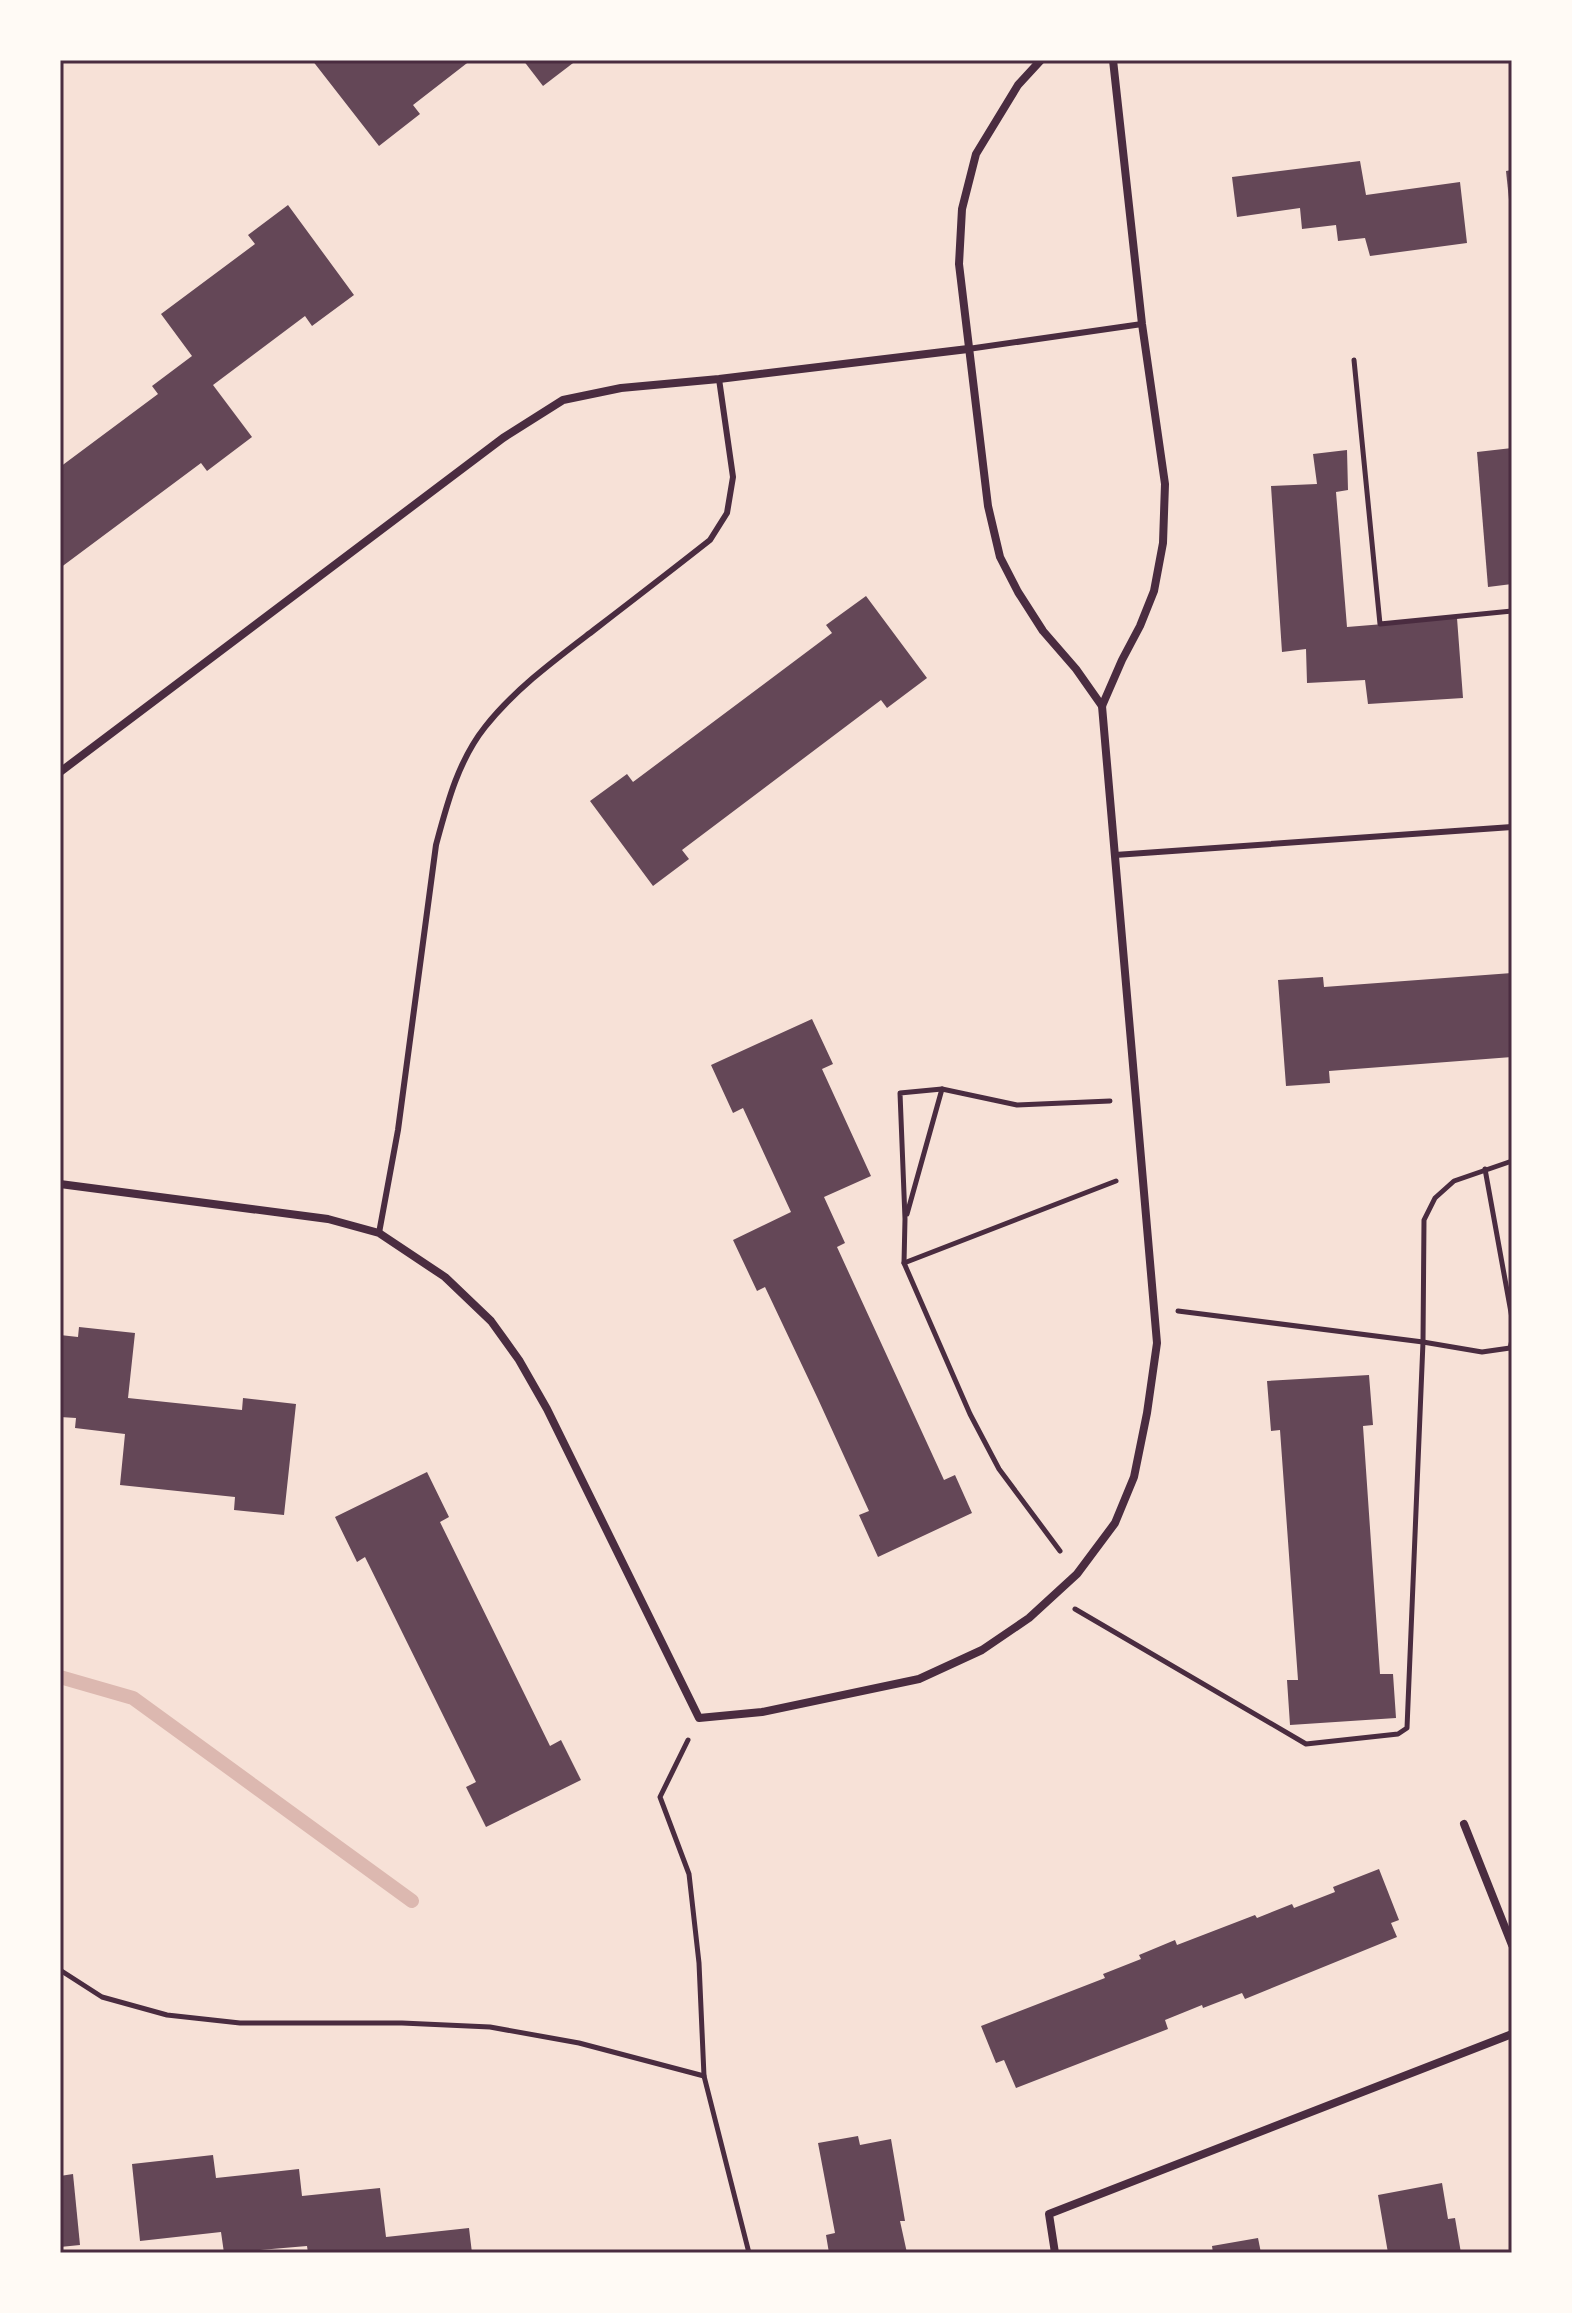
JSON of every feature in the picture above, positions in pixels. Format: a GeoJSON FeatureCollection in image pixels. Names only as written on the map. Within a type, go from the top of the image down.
{"type":"FeatureCollection","features":[{"type":"Feature","properties":{"kind":"street"},"geometry":{"type":"LineString","coordinates":[[1041,60],[1018,85],[976,154],[962,209],[959,264],[988,506],[1000,557],[1043,631],[1076,669],[1102,706]]}},
{"type":"Feature","properties":{"kind":"street"},"geometry":{"type":"LineString","coordinates":[[60,1184],[328,1219],[379,1233],[445,1277],[491,1321],[519,1360],[547,1409],[699,1718],[762,1712],[919,1679],[982,1650],[1029,1618],[1077,1574],[1115,1523],[1134,1477],[1157,1343],[1102,706],[1154,591],[1163,543],[1165,484],[1142,324],[1113,60]]}},
{"type":"Feature","properties":{"kind":"street"},"geometry":{"type":"LineString","coordinates":[[60,772],[503,438],[563,400],[621,388],[968,349]]}},
{"type":"Feature","properties":{"kind":"street"},"geometry":{"type":"LineString","coordinates":[[1464,1824],[1512,1945]]}},
{"type":"Feature","properties":{"kind":"street"},"geometry":{"type":"LineString","coordinates":[[1055,2253],[1049,2214],[1512,2034]]}},
{"type":"Feature","properties":{"kind":"lane"},"geometry":{"type":"LineString","coordinates":[[968,349],[1142,324]]}},
{"type":"Feature","properties":{"kind":"lane"},"geometry":{"type":"LineString","coordinates":[[379,1233],[398,1130],[436,845],[462,765],[484,728],[546,666],[710,540],[727,513],[733,477],[719,379]]}},
{"type":"Feature","properties":{"kind":"lane"},"geometry":{"type":"LineString","coordinates":[[1115,855],[1512,827]]}},
{"type":"Feature","properties":{"kind":"path"},"geometry":{"type":"LineString","coordinates":[[1354,360],[1380,624],[1512,611]]}},
{"type":"Feature","properties":{"kind":"path"},"geometry":{"type":"LineString","coordinates":[[1077,1574],[999,1469],[970,1414],[904,1263],[900,1093],[942,1089],[1017,1105],[1134,1100]]}},
{"type":"Feature","properties":{"kind":"path"},"geometry":{"type":"LineString","coordinates":[[905,1219],[942,1089]]}},
{"type":"Feature","properties":{"kind":"path"},"geometry":{"type":"LineString","coordinates":[[1053,1596],[1306,1744],[1398,1734],[1407,1728],[1423,1342],[1424,1220],[1435,1198],[1454,1181],[1512,1161]]}},
{"type":"Feature","properties":{"kind":"path"},"geometry":{"type":"LineString","coordinates":[[1485,1169],[1512,1318]]}},
{"type":"Feature","properties":{"kind":"path"},"geometry":{"type":"LineString","coordinates":[[904,1263],[1142,1170]]}},
{"type":"Feature","properties":{"kind":"path"},"geometry":{"type":"LineString","coordinates":[[1153,1308],[1482,1352],[1510,1348],[1512,1340]]}},
{"type":"Feature","properties":{"kind":"path"},"geometry":{"type":"LineString","coordinates":[[699,1718],[660,1797],[689,1874],[699,1963],[704,2076],[749,2253]]}},
{"type":"Feature","properties":{"kind":"path"},"geometry":{"type":"LineString","coordinates":[[60,1970],[102,1997],[167,2015],[240,2023],[402,2023],[490,2027],[579,2043],[704,2076]]}},
{"type":"Feature","properties":{"kind":"building"},"geometry":{"type":"Polygon","coordinates":[[[312,60],[471,60],[413,105],[420,114],[379,146],[312,60]]]}},
{"type":"Feature","properties":{"kind":"building"},"geometry":{"type":"Polygon","coordinates":[[[523,60],[577,60],[543,86],[523,60]]]}},
{"type":"Feature","properties":{"kind":"building"},"geometry":{"type":"Polygon","coordinates":[[[1360,161],[1366,195],[1460,182],[1467,243],[1370,256],[1365,238],[1338,241],[1336,225],[1302,229],[1300,208],[1237,217],[1232,177],[1360,161]]]}},
{"type":"Feature","properties":{"kind":"building"},"geometry":{"type":"Polygon","coordinates":[[[1512,170],[1512,209],[1510,209],[1506,171],[1512,170]]]}},
{"type":"Feature","properties":{"kind":"building"},"geometry":{"type":"Polygon","coordinates":[[[288,205],[354,295],[312,326],[305,316],[213,385],[252,437],[207,471],[201,463],[60,568],[60,467],[158,394],[152,386],[192,356],[161,314],[255,244],[248,235],[288,205]]]}},
{"type":"Feature","properties":{"kind":"building"},"geometry":{"type":"Polygon","coordinates":[[[1512,448],[1512,584],[1488,587],[1477,452],[1512,448]]]}},
{"type":"Feature","properties":{"kind":"building"},"geometry":{"type":"Polygon","coordinates":[[[1347,450],[1348,490],[1336,492],[1347,627],[1457,618],[1463,698],[1368,704],[1365,680],[1307,683],[1306,649],[1282,652],[1271,486],[1317,484],[1313,454],[1347,450]]]}},
{"type":"Feature","properties":{"kind":"building"},"geometry":{"type":"Polygon","coordinates":[[[866,596],[927,678],[887,708],[881,700],[682,850],[689,859],[653,886],[590,801],[627,774],[633,782],[832,633],[826,625],[866,596]]]}},
{"type":"Feature","properties":{"kind":"building"},"geometry":{"type":"Polygon","coordinates":[[[1512,973],[1512,1057],[1329,1071],[1330,1083],[1286,1086],[1278,980],[1323,977],[1324,987],[1512,973]]]}},
{"type":"Feature","properties":{"kind":"building"},"geometry":{"type":"Polygon","coordinates":[[[812,1019],[833,1064],[822,1069],[871,1176],[824,1197],[845,1243],[837,1247],[944,1480],[955,1475],[972,1513],[878,1557],[859,1515],[869,1511],[818,1399],[765,1287],[757,1291],[733,1240],[791,1212],[743,1108],[733,1113],[711,1065],[812,1019]]]}},
{"type":"Feature","properties":{"kind":"building"},"geometry":{"type":"Polygon","coordinates":[[[79,1327],[135,1333],[128,1398],[242,1410],[243,1398],[296,1404],[284,1515],[234,1510],[235,1497],[120,1485],[125,1434],[75,1428],[76,1418],[60,1417],[60,1335],[78,1337],[79,1327]]]}},
{"type":"Feature","properties":{"kind":"building"},"geometry":{"type":"Polygon","coordinates":[[[1369,1375],[1373,1425],[1363,1426],[1380,1674],[1393,1674],[1396,1718],[1290,1725],[1287,1680],[1298,1680],[1280,1430],[1271,1431],[1267,1381],[1369,1375]]]}},
{"type":"Feature","properties":{"kind":"building"},"geometry":{"type":"Polygon","coordinates":[[[427,1472],[449,1517],[440,1522],[550,1746],[561,1740],[581,1780],[486,1827],[466,1787],[476,1782],[365,1557],[357,1562],[335,1517],[427,1472]]]}},
{"type":"Feature","properties":{"kind":"building"},"geometry":{"type":"Polygon","coordinates":[[[1379,1869],[1399,1920],[1391,1923],[1397,1937],[1245,1999],[1242,1993],[1203,2008],[1202,2005],[1165,2020],[1168,2029],[1016,2088],[1004,2060],[996,2063],[981,2026],[1105,1978],[1103,1974],[1141,1959],[1139,1955],[1175,1940],[1177,1945],[1255,1915],[1257,1918],[1292,1904],[1294,1908],[1335,1892],[1333,1887],[1379,1869]]]}},
{"type":"Feature","properties":{"kind":"building"},"geometry":{"type":"Polygon","coordinates":[[[858,2136],[860,2145],[891,2139],[905,2221],[900,2221],[907,2253],[829,2253],[826,2235],[835,2233],[818,2143],[858,2136]]]}},
{"type":"Feature","properties":{"kind":"building"},"geometry":{"type":"Polygon","coordinates":[[[213,2155],[216,2178],[299,2169],[302,2196],[380,2188],[386,2237],[469,2228],[472,2253],[308,2253],[307,2246],[224,2253],[221,2232],[140,2241],[132,2164],[213,2155]]]}},
{"type":"Feature","properties":{"kind":"building"},"geometry":{"type":"Polygon","coordinates":[[[73,2174],[80,2245],[60,2247],[60,2176],[73,2174]]]}},
{"type":"Feature","properties":{"kind":"building"},"geometry":{"type":"Polygon","coordinates":[[[1442,2183],[1448,2219],[1455,2218],[1461,2253],[1388,2253],[1378,2195],[1442,2183]]]}},
{"type":"Feature","properties":{"kind":"building"},"geometry":{"type":"Polygon","coordinates":[[[1258,2238],[1261,2253],[1213,2253],[1212,2246],[1258,2238]]]}},
{"type":"Feature","properties":{"kind":"waterway"},"geometry":{"type":"LineString","coordinates":[[60,1677],[133,1698],[412,1901]]}}]}
